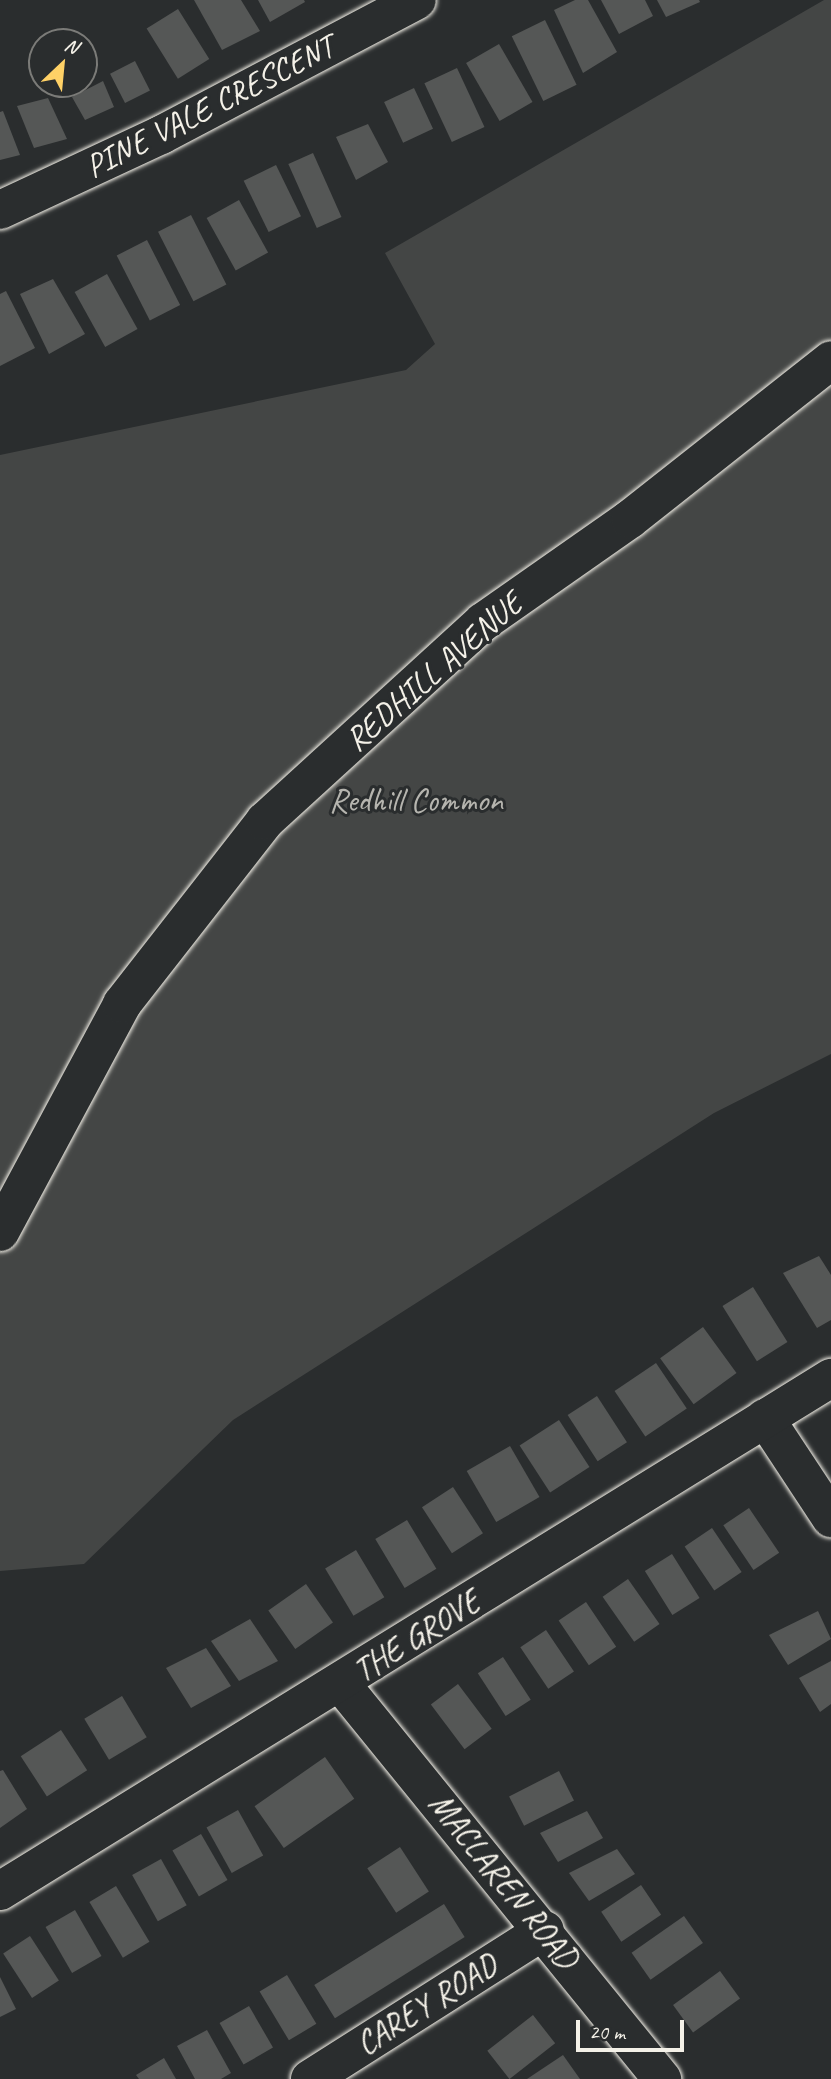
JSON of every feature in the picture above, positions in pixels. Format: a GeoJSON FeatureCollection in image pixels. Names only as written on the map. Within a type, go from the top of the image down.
{"type":"FeatureCollection","features":[{"type":"Feature","properties":{"kind":"street","name":"PINE VALE CRESCENT"},"geometry":{"type":"LineString","coordinates":[[0,210],[161,135],[417,0]]}},
{"type":"Feature","properties":{"kind":"street","name":"REDHILL AVENUE"},"geometry":{"type":"LineString","coordinates":[[0,1232],[122,1004],[265,821],[483,622],[630,519],[831,360]]}},
{"type":"Feature","properties":{"kind":"street","name":"THE GROVE"},"geometry":{"type":"LineString","coordinates":[[0,1891],[342,1685],[831,1378]]}},
{"type":"Feature","properties":{"kind":"street"},"geometry":{"type":"LineString","coordinates":[[765,1419],[831,1518]]}},
{"type":"Feature","properties":{"kind":"street","name":"MACLAREN ROAD"},"geometry":{"type":"LineString","coordinates":[[342,1685],[545,1930],[662,2079]]}},
{"type":"Feature","properties":{"kind":"street","name":"CAREY ROAD"},"geometry":{"type":"LineString","coordinates":[[310,2079],[545,1930]]}},
{"type":"Feature","properties":{"kind":"green space","name":"Redhill Common"},"geometry":{"type":"Polygon","coordinates":[[[824,0],[831,0],[831,1054],[714,1113],[233,1420],[84,1564],[0,1571],[0,455],[406,370],[435,344],[385,253],[824,0]]]}},
{"type":"Feature","properties":{"kind":"building"},"geometry":{"type":"Polygon","coordinates":[[[194,0],[241,0],[260,31],[222,50],[194,0]]]}},
{"type":"Feature","properties":{"kind":"building"},"geometry":{"type":"Polygon","coordinates":[[[258,0],[304,0],[305,2],[270,22],[258,0]]]}},
{"type":"Feature","properties":{"kind":"building"},"geometry":{"type":"Polygon","coordinates":[[[575,0],[588,0],[617,52],[583,73],[554,10],[575,0]]]}},
{"type":"Feature","properties":{"kind":"building"},"geometry":{"type":"Polygon","coordinates":[[[601,0],[645,0],[653,16],[619,34],[601,0]]]}},
{"type":"Feature","properties":{"kind":"building"},"geometry":{"type":"Polygon","coordinates":[[[657,0],[699,0],[700,2],[666,17],[657,0]]]}},
{"type":"Feature","properties":{"kind":"building"},"geometry":{"type":"Polygon","coordinates":[[[178,9],[209,59],[178,79],[147,29],[178,9]]]}},
{"type":"Feature","properties":{"kind":"building"},"geometry":{"type":"Polygon","coordinates":[[[545,20],[577,85],[543,101],[512,36],[545,20]]]}},
{"type":"Feature","properties":{"kind":"building"},"geometry":{"type":"Polygon","coordinates":[[[499,44],[532,102],[500,121],[466,63],[499,44]]]}},
{"type":"Feature","properties":{"kind":"building"},"geometry":{"type":"Polygon","coordinates":[[[135,61],[150,90],[125,103],[110,74],[135,61]]]}},
{"type":"Feature","properties":{"kind":"building"},"geometry":{"type":"Polygon","coordinates":[[[457,68],[484,127],[452,142],[424,83],[457,68]]]}},
{"type":"Feature","properties":{"kind":"building"},"geometry":{"type":"Polygon","coordinates":[[[103,81],[114,107],[85,120],[73,98],[98,98],[98,84],[103,81]]]}},
{"type":"Feature","properties":{"kind":"building"},"geometry":{"type":"Polygon","coordinates":[[[414,88],[433,129],[403,143],[384,102],[414,88]]]}},
{"type":"Feature","properties":{"kind":"building"},"geometry":{"type":"Polygon","coordinates":[[[48,98],[67,139],[34,148],[17,106],[48,98]]]}},
{"type":"Feature","properties":{"kind":"building"},"geometry":{"type":"Polygon","coordinates":[[[3,111],[20,155],[0,160],[0,112],[3,111]]]}},
{"type":"Feature","properties":{"kind":"building"},"geometry":{"type":"Polygon","coordinates":[[[368,124],[388,162],[356,180],[336,137],[368,124]]]}},
{"type":"Feature","properties":{"kind":"building"},"geometry":{"type":"Polygon","coordinates":[[[313,153],[341,217],[317,228],[288,164],[313,153]]]}},
{"type":"Feature","properties":{"kind":"building"},"geometry":{"type":"Polygon","coordinates":[[[276,165],[301,216],[269,232],[244,181],[276,165]]]}},
{"type":"Feature","properties":{"kind":"building"},"geometry":{"type":"Polygon","coordinates":[[[239,200],[268,252],[236,270],[207,218],[239,200]]]}},
{"type":"Feature","properties":{"kind":"building"},"geometry":{"type":"Polygon","coordinates":[[[191,215],[226,284],[193,301],[158,232],[191,215]]]}},
{"type":"Feature","properties":{"kind":"building"},"geometry":{"type":"Polygon","coordinates":[[[147,240],[180,305],[150,320],[117,255],[147,240]]]}},
{"type":"Feature","properties":{"kind":"building"},"geometry":{"type":"Polygon","coordinates":[[[107,274],[138,329],[105,347],[75,292],[107,274]]]}},
{"type":"Feature","properties":{"kind":"building"},"geometry":{"type":"Polygon","coordinates":[[[53,279],[85,334],[49,354],[20,294],[53,279]]]}},
{"type":"Feature","properties":{"kind":"building"},"geometry":{"type":"Polygon","coordinates":[[[6,291],[35,348],[0,366],[0,294],[6,291]]]}},
{"type":"Feature","properties":{"kind":"building"},"geometry":{"type":"Polygon","coordinates":[[[819,1256],[831,1275],[831,1320],[817,1328],[783,1273],[819,1256]]]}},
{"type":"Feature","properties":{"kind":"building"},"geometry":{"type":"Polygon","coordinates":[[[753,1287],[787,1342],[757,1361],[722,1306],[753,1287]]]}},
{"type":"Feature","properties":{"kind":"building"},"geometry":{"type":"Polygon","coordinates":[[[703,1327],[737,1373],[694,1404],[660,1358],[703,1327]]]}},
{"type":"Feature","properties":{"kind":"building"},"geometry":{"type":"Polygon","coordinates":[[[656,1363],[687,1409],[645,1437],[615,1391],[656,1363]]]}},
{"type":"Feature","properties":{"kind":"building"},"geometry":{"type":"Polygon","coordinates":[[[597,1396],[627,1442],[598,1461],[568,1415],[597,1396]]]}},
{"type":"Feature","properties":{"kind":"building"},"geometry":{"type":"Polygon","coordinates":[[[559,1420],[589,1467],[550,1493],[520,1446],[559,1420]]]}},
{"type":"Feature","properties":{"kind":"building"},"geometry":{"type":"Polygon","coordinates":[[[510,1446],[540,1497],[496,1522],[467,1471],[510,1446]]]}},
{"type":"Feature","properties":{"kind":"building"},"geometry":{"type":"Polygon","coordinates":[[[453,1487],[483,1533],[452,1553],[422,1507],[453,1487]]]}},
{"type":"Feature","properties":{"kind":"building"},"geometry":{"type":"Polygon","coordinates":[[[749,1508],[779,1553],[753,1570],[723,1525],[749,1508]]]}},
{"type":"Feature","properties":{"kind":"building"},"geometry":{"type":"Polygon","coordinates":[[[407,1520],[436,1569],[405,1588],[375,1539],[407,1520]]]}},
{"type":"Feature","properties":{"kind":"building"},"geometry":{"type":"Polygon","coordinates":[[[712,1528],[742,1572],[714,1590],[685,1546],[712,1528]]]}},
{"type":"Feature","properties":{"kind":"building"},"geometry":{"type":"Polygon","coordinates":[[[356,1550],[384,1597],[353,1616],[325,1569],[356,1550]]]}},
{"type":"Feature","properties":{"kind":"building"},"geometry":{"type":"Polygon","coordinates":[[[672,1554],[700,1598],[672,1615],[645,1571],[672,1554]]]}},
{"type":"Feature","properties":{"kind":"building"},"geometry":{"type":"Polygon","coordinates":[[[628,1579],[660,1624],[634,1642],[603,1597],[628,1579]]]}},
{"type":"Feature","properties":{"kind":"building"},"geometry":{"type":"Polygon","coordinates":[[[306,1584],[333,1623],[295,1649],[268,1610],[306,1584]]]}},
{"type":"Feature","properties":{"kind":"building"},"geometry":{"type":"Polygon","coordinates":[[[586,1602],[616,1647],[589,1665],[559,1620],[586,1602]]]}},
{"type":"Feature","properties":{"kind":"building"},"geometry":{"type":"Polygon","coordinates":[[[818,1611],[831,1639],[788,1665],[769,1635],[818,1611]]]}},
{"type":"Feature","properties":{"kind":"building"},"geometry":{"type":"Polygon","coordinates":[[[250,1619],[278,1661],[239,1681],[211,1641],[250,1619]]]}},
{"type":"Feature","properties":{"kind":"building"},"geometry":{"type":"Polygon","coordinates":[[[546,1630],[574,1671],[548,1689],[520,1647],[546,1630]]]}},
{"type":"Feature","properties":{"kind":"building"},"geometry":{"type":"Polygon","coordinates":[[[206,1648],[231,1686],[191,1708],[166,1668],[206,1648]]]}},
{"type":"Feature","properties":{"kind":"building"},"geometry":{"type":"Polygon","coordinates":[[[503,1657],[531,1700],[506,1716],[478,1673],[503,1657]]]}},
{"type":"Feature","properties":{"kind":"building"},"geometry":{"type":"Polygon","coordinates":[[[831,1661],[831,1704],[820,1712],[799,1678],[831,1661]]]}},
{"type":"Feature","properties":{"kind":"building"},"geometry":{"type":"Polygon","coordinates":[[[458,1684],[492,1729],[465,1749],[431,1704],[458,1684]]]}},
{"type":"Feature","properties":{"kind":"building"},"geometry":{"type":"Polygon","coordinates":[[[122,1696],[147,1737],[109,1760],[84,1719],[122,1696]]]}},
{"type":"Feature","properties":{"kind":"building"},"geometry":{"type":"Polygon","coordinates":[[[61,1730],[87,1770],[47,1796],[21,1756],[61,1730]]]}},
{"type":"Feature","properties":{"kind":"building"},"geometry":{"type":"Polygon","coordinates":[[[325,1757],[354,1799],[284,1848],[255,1806],[325,1757]]]}},
{"type":"Feature","properties":{"kind":"building"},"geometry":{"type":"Polygon","coordinates":[[[3,1770],[27,1809],[0,1828],[0,1771],[3,1770]]]}},
{"type":"Feature","properties":{"kind":"building"},"geometry":{"type":"Polygon","coordinates":[[[559,1771],[574,1800],[524,1826],[509,1796],[559,1771]]]}},
{"type":"Feature","properties":{"kind":"building"},"geometry":{"type":"Polygon","coordinates":[[[238,1810],[263,1855],[232,1873],[207,1827],[238,1810]]]}},
{"type":"Feature","properties":{"kind":"building"},"geometry":{"type":"Polygon","coordinates":[[[587,1811],[603,1838],[558,1862],[540,1833],[587,1811]]]}},
{"type":"Feature","properties":{"kind":"building"},"geometry":{"type":"Polygon","coordinates":[[[201,1834],[228,1880],[199,1896],[172,1850],[201,1834]]]}},
{"type":"Feature","properties":{"kind":"building"},"geometry":{"type":"Polygon","coordinates":[[[400,1847],[429,1891],[396,1913],[367,1868],[400,1847]]]}},
{"type":"Feature","properties":{"kind":"building"},"geometry":{"type":"Polygon","coordinates":[[[617,1849],[635,1874],[589,1901],[569,1873],[617,1849]]]}},
{"type":"Feature","properties":{"kind":"building"},"geometry":{"type":"Polygon","coordinates":[[[161,1859],[187,1905],[158,1921],[132,1875],[161,1859]]]}},
{"type":"Feature","properties":{"kind":"building"},"geometry":{"type":"Polygon","coordinates":[[[641,1885],[661,1915],[621,1942],[601,1912],[641,1885]]]}},
{"type":"Feature","properties":{"kind":"building"},"geometry":{"type":"Polygon","coordinates":[[[116,1886],[149,1942],[123,1958],[89,1902],[116,1886]]]}},
{"type":"Feature","properties":{"kind":"building"},"geometry":{"type":"Polygon","coordinates":[[[444,1904],[465,1937],[335,2018],[314,1985],[444,1904]]]}},
{"type":"Feature","properties":{"kind":"building"},"geometry":{"type":"Polygon","coordinates":[[[75,1910],[102,1956],[72,1973],[46,1927],[75,1910]]]}},
{"type":"Feature","properties":{"kind":"building"},"geometry":{"type":"Polygon","coordinates":[[[684,1916],[703,1943],[651,1980],[632,1953],[684,1916]]]}},
{"type":"Feature","properties":{"kind":"building"},"geometry":{"type":"Polygon","coordinates":[[[30,1936],[59,1980],[32,1998],[3,1953],[30,1936]]]}},
{"type":"Feature","properties":{"kind":"building"},"geometry":{"type":"Polygon","coordinates":[[[720,1971],[740,1999],[693,2033],[673,2005],[720,1971]]]}},
{"type":"Feature","properties":{"kind":"building"},"geometry":{"type":"Polygon","coordinates":[[[287,1975],[316,2024],[289,2040],[260,1991],[287,1975]]]}},
{"type":"Feature","properties":{"kind":"building"},"geometry":{"type":"Polygon","coordinates":[[[0,1977],[16,2009],[0,2017],[0,1977]]]}},
{"type":"Feature","properties":{"kind":"building"},"geometry":{"type":"Polygon","coordinates":[[[249,2006],[273,2048],[244,2065],[220,2023],[249,2006]]]}},
{"type":"Feature","properties":{"kind":"building"},"geometry":{"type":"Polygon","coordinates":[[[533,2015],[555,2043],[510,2079],[487,2051],[533,2015]]]}},
{"type":"Feature","properties":{"kind":"building"},"geometry":{"type":"Polygon","coordinates":[[[207,2030],[231,2073],[221,2079],[195,2079],[177,2046],[207,2030]]]}},
{"type":"Feature","properties":{"kind":"building"},"geometry":{"type":"Polygon","coordinates":[[[563,2055],[580,2079],[527,2079],[563,2055]]]}},
{"type":"Feature","properties":{"kind":"building"},"geometry":{"type":"Polygon","coordinates":[[[164,2058],[176,2079],[139,2079],[136,2075],[164,2058]]]}}]}
